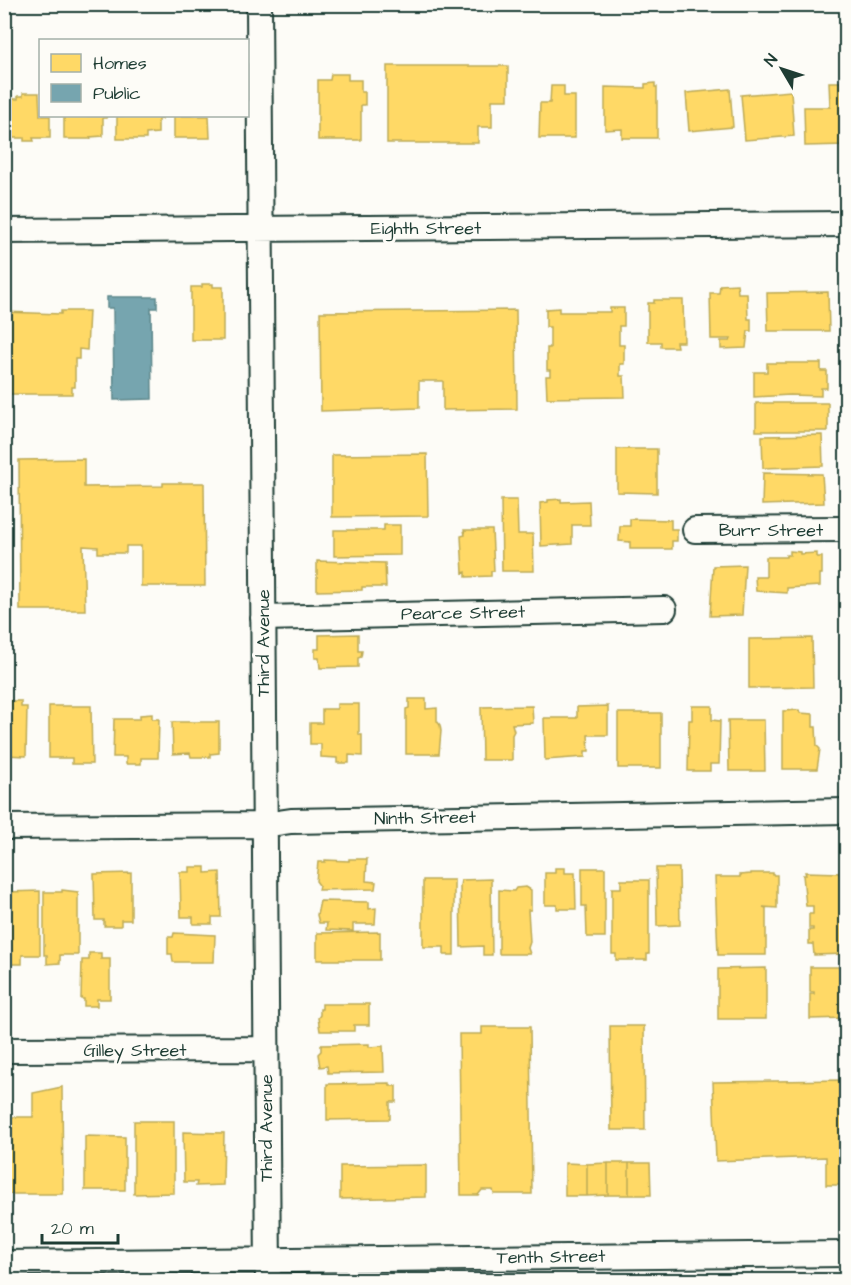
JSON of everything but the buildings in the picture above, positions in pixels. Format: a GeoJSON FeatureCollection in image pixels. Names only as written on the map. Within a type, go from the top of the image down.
{"type":"FeatureCollection","features":[{"type":"Feature","properties":{"kind":"street","name":"Third Avenue"},"geometry":{"type":"LineString","coordinates":[[259,4],[268,1270]]}},
{"type":"Feature","properties":{"kind":"street","name":"Eighth Street"},"geometry":{"type":"LineString","coordinates":[[4,231],[846,224]]}},
{"type":"Feature","properties":{"kind":"street","name":"Burr Street"},"geometry":{"type":"LineString","coordinates":[[694,530],[846,529]]}},
{"type":"Feature","properties":{"kind":"street","name":"Pearce Street"},"geometry":{"type":"LineString","coordinates":[[263,618],[664,609]]}},
{"type":"Feature","properties":{"kind":"street","name":"Ninth Street"},"geometry":{"type":"LineString","coordinates":[[4,827],[264,825],[291,821],[846,811]]}},
{"type":"Feature","properties":{"kind":"street","name":"Gilley Street"},"geometry":{"type":"LineString","coordinates":[[4,1050],[266,1049]]}},
{"type":"Feature","properties":{"kind":"street","name":"Tenth Street"},"geometry":{"type":"LineString","coordinates":[[4,1263],[54,1272],[268,1270],[846,1254]]}}]}
